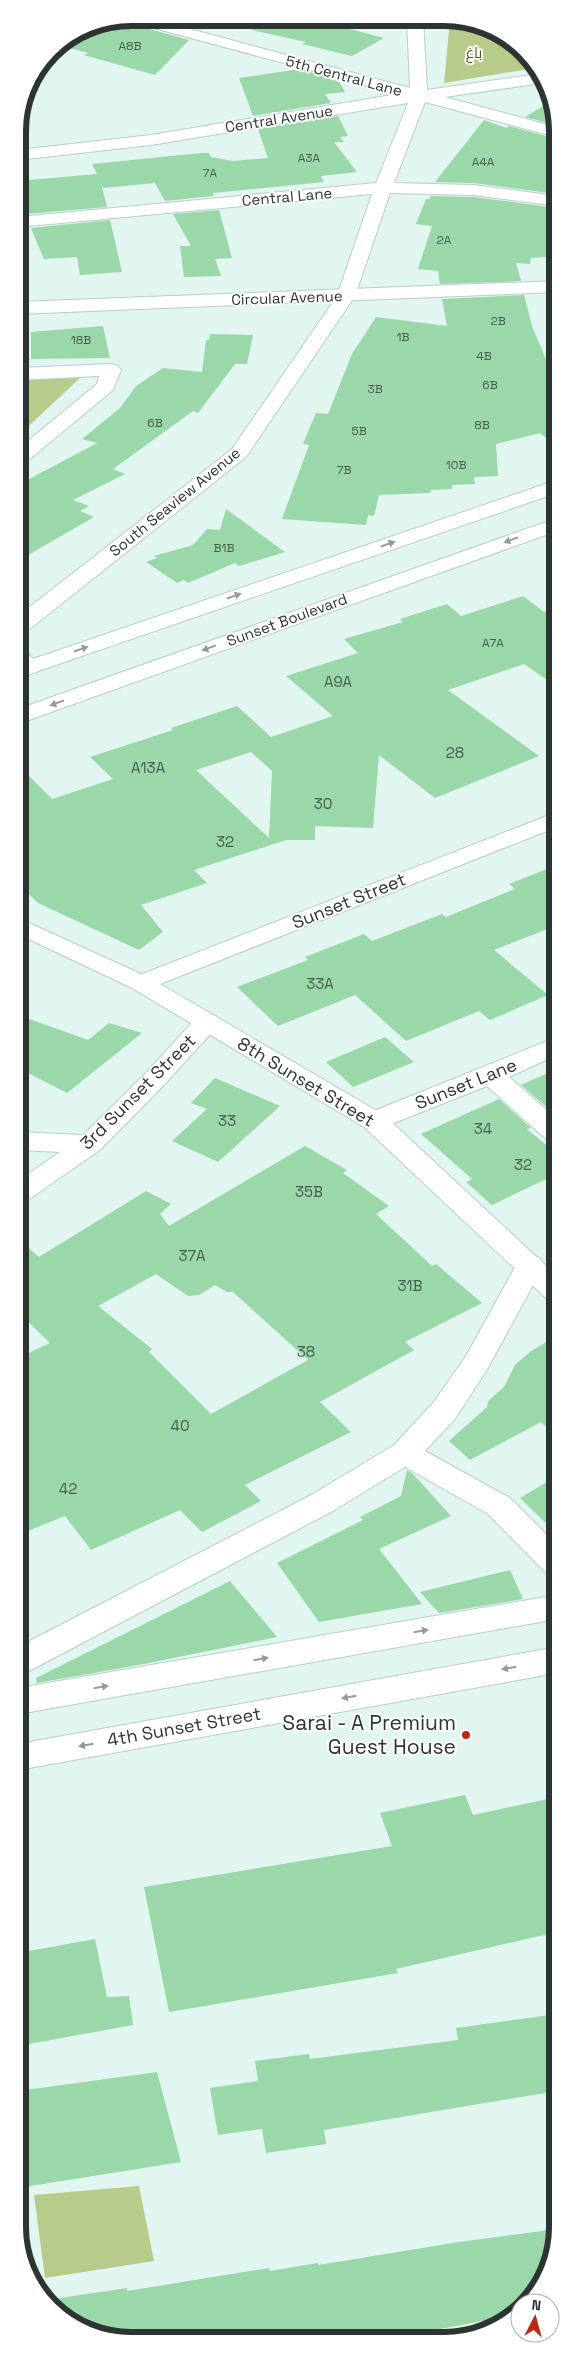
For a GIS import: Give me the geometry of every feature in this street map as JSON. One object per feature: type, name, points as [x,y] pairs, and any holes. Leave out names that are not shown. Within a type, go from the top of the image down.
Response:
[{"type":"street","name":"5th Central Lane","points":[[162,26],[549,130]]},
{"type":"street","name":"South Seaview Avenue","points":[[26,621],[239,453],[346,296],[383,188],[419,96],[414,26]]},
{"type":"street","name":"Central Avenue","points":[[26,154],[151,140],[419,96],[535,80]]},
{"type":"street","name":"Central Lane","points":[[26,221],[383,188],[474,190],[549,200]]},
{"type":"street","name":"Circular Avenue","points":[[26,308],[549,286]]},
{"type":"street","points":[[26,374],[111,370],[106,386],[26,452]]},
{"type":"street","points":[[26,663],[549,489]]},
{"type":"street","name":"Sunset Boulevard","points":[[26,714],[549,527]]},
{"type":"street","name":"Sunset Street","points":[[141,983],[549,822]]},
{"type":"street","name":"8th Sunset Street","points":[[26,929],[141,983],[374,1121],[549,1284]]},
{"type":"street","name":"3rd Sunset Street","points":[[26,1188],[90,1144],[154,1080],[207,1022]]},
{"type":"street","name":"Sunset Lane","points":[[374,1121],[491,1075],[549,1049]]},
{"type":"street","points":[[491,1075],[549,1127]]},
{"type":"street","points":[[26,1141],[90,1144]]},
{"type":"street","points":[[26,1658],[322,1503],[405,1454],[444,1411],[478,1362],[530,1265]]},
{"type":"street","points":[[405,1454],[499,1506],[549,1557]]},
{"type":"street","points":[[26,1700],[549,1608]]},
{"type":"street","name":"4th Sunset Street","points":[[26,1757],[549,1661]]},
{"type":"green space","name":"باغ","points":[[449,26],[465,28],[496,40],[518,57],[528,69],[444,83]]},
{"type":"green space","points":[[80,378],[26,429],[26,380]]},
{"type":"green space","points":[[139,2186],[154,2261],[45,2278],[34,2195]]},
{"type":"building","points":[[139,26],[189,40],[155,75],[84,55],[88,53],[68,48],[91,34],[117,27]]},
{"type":"building","points":[[187,26],[202,26],[199,29]]},
{"type":"building","points":[[252,26],[356,26],[350,29],[384,38],[352,56],[302,44],[306,42],[252,30]]},
{"type":"building","points":[[300,69],[338,80],[345,92],[325,94],[331,103],[253,116],[239,78]]},
{"type":"building","points":[[545,105],[548,123],[525,117]]},
{"type":"building","points":[[338,116],[348,136],[340,137],[344,142],[334,142],[357,172],[321,176],[324,182],[213,193],[214,196],[165,201],[155,183],[103,188],[101,183],[107,207],[26,214],[26,180],[97,174],[92,164],[201,153],[209,153],[211,157],[232,161],[268,158],[258,129]]},
{"type":"building","points":[[484,120],[506,128],[509,126],[549,137],[549,193],[474,183],[435,182]]},
{"type":"building","points":[[430,196],[474,197],[549,207],[549,257],[531,258],[530,264],[516,263],[521,281],[440,284],[438,271],[418,269],[432,226],[416,224],[426,199],[430,199]]},
{"type":"building","points":[[219,210],[232,258],[215,259],[221,276],[184,277],[180,246],[191,246],[173,214]]},
{"type":"building","points":[[110,220],[122,272],[80,275],[77,257],[44,259],[31,228]]},
{"type":"building","points":[[524,295],[532,326],[547,362],[549,372],[549,440],[540,433],[496,444],[498,476],[474,477],[475,484],[452,485],[452,489],[431,490],[430,493],[379,495],[374,516],[368,515],[366,525],[282,519],[309,445],[303,444],[316,413],[328,414],[352,354],[376,317],[447,326],[442,299]]},
{"type":"building","points":[[103,326],[110,358],[31,359],[31,332]]},
{"type":"building","points":[[210,334],[253,335],[247,364],[235,364],[198,413],[193,411],[113,469],[125,474],[73,500],[89,506],[80,511],[94,517],[26,556],[26,481],[97,443],[82,439],[120,408],[136,386],[163,368],[202,372],[206,340],[209,340]]},
{"type":"building","points":[[226,509],[285,552],[239,566],[235,563],[188,583],[184,580],[177,583],[146,562],[157,558],[154,556],[193,545],[207,529],[220,530]]},
{"type":"building","points":[[523,596],[544,612],[549,610],[549,681],[524,664],[448,690],[539,756],[435,798],[379,755],[373,828],[315,826],[315,840],[286,840],[194,870],[207,883],[141,905],[163,932],[139,950],[38,903],[26,891],[26,773],[52,799],[113,779],[90,757],[173,730],[171,728],[237,706],[271,737],[333,716],[286,676],[358,653],[344,639],[403,622],[400,619],[447,604],[461,616]],"holes":[[[251,752],[272,771],[269,838],[196,770]]]},
{"type":"building","points":[[549,868],[549,928],[494,950],[548,995],[490,1020],[479,1011],[406,1041],[355,995],[278,1026],[237,987],[308,960],[305,957],[364,934],[372,941],[442,914],[446,917],[515,889],[509,884]]},
{"type":"building","points":[[26,1018],[88,1040],[109,1023],[142,1033],[67,1093],[26,1072]]},
{"type":"building","points":[[385,1037],[414,1062],[353,1087],[326,1062]]},
{"type":"building","points":[[549,1073],[549,1109],[521,1085]]},
{"type":"building","points":[[215,1078],[280,1106],[218,1162],[172,1141],[207,1109],[191,1103]]},
{"type":"building","points":[[499,1099],[531,1128],[527,1129],[549,1147],[549,1178],[492,1205],[466,1182],[472,1179],[421,1134]]},
{"type":"building","points":[[305,1146],[347,1170],[343,1173],[389,1206],[376,1214],[432,1266],[436,1264],[482,1303],[405,1342],[414,1350],[320,1402],[351,1432],[245,1485],[261,1501],[202,1532],[180,1510],[91,1550],[65,1516],[26,1532],[26,1354],[50,1343],[26,1320],[26,1246],[39,1257],[146,1191],[171,1204],[160,1214],[169,1226]],"holes":[[[156,1274],[188,1296],[199,1295],[215,1285],[227,1292],[233,1292],[308,1360],[211,1414],[149,1352],[152,1349],[98,1306]]]},
{"type":"building","points":[[549,1341],[549,1429],[541,1422],[470,1460],[449,1441],[487,1407],[488,1401],[504,1387],[515,1365],[531,1351]]},
{"type":"building","points":[[407,1470],[413,1474],[451,1516],[379,1549],[422,1604],[319,1622],[277,1563],[363,1520],[360,1517],[401,1496]]},
{"type":"building","points":[[549,1481],[549,1526],[520,1498]]},
{"type":"building","points":[[510,1570],[523,1599],[439,1613],[420,1592]]},
{"type":"building","points":[[230,1581],[277,1637],[37,1683],[36,1678]]},
{"type":"building","points":[[465,1795],[473,1815],[549,1799],[549,1934],[396,1969],[398,1973],[169,2012],[144,1887],[392,1846],[380,1813]]},
{"type":"building","points":[[95,1939],[107,1997],[129,1996],[133,2025],[26,2045],[26,1952]]},
{"type":"building","points":[[549,2015],[549,2092],[324,2130],[326,2144],[266,2153],[262,2129],[218,2135],[210,2088],[258,2081],[255,2061],[309,2054],[310,2059],[458,2040],[456,2028]]},
{"type":"building","points":[[157,2072],[181,2162],[26,2187],[26,2090]]},
{"type":"building","points":[[549,2230],[547,2248],[535,2280],[525,2293],[510,2293],[510,2308],[484,2324],[483,2321],[424,2332],[124,2332],[110,2330],[85,2321],[67,2310],[55,2299],[127,2288],[127,2291],[269,2268],[270,2271],[318,2263],[318,2265],[459,2242]]},
{"type":"place","name":"Sarai - A Premium Guest House","points":[[466,1735]]}]
